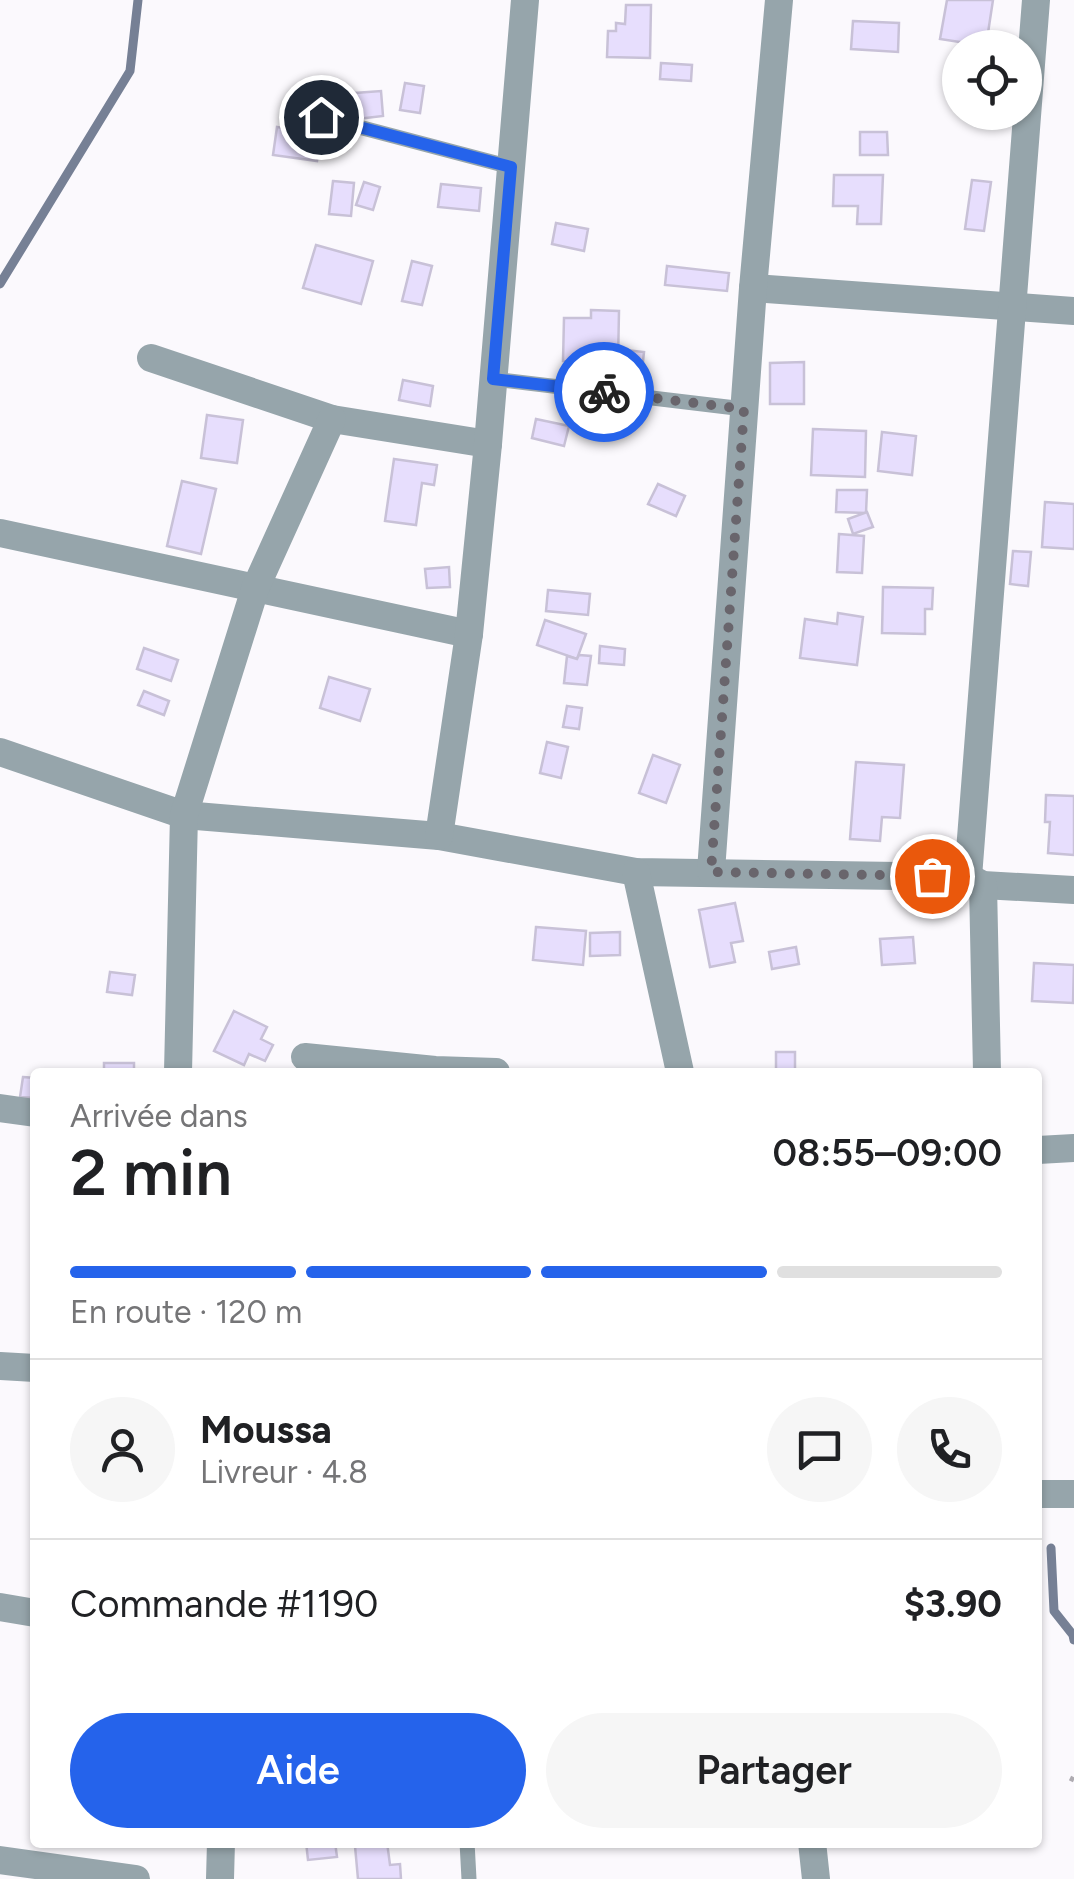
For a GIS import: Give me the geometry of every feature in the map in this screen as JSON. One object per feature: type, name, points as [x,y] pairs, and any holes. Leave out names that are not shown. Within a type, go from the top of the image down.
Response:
[{"type":"street","points":[[438,836],[469,634],[525,0]]},
{"type":"street","points":[[711,872],[753,288],[779,0]]},
{"type":"street","points":[[987,1068],[976,881],[1011,306],[1036,0]]},
{"type":"street","points":[[753,288],[1074,311]]},
{"type":"street","points":[[151,358],[332,419],[488,444]]},
{"type":"street","points":[[178,1068],[184,815],[255,589],[332,419]]},
{"type":"street","points":[[0,532],[469,634]]},
{"type":"street","points":[[0,752],[184,815],[438,836],[636,872],[976,881],[1074,890]]},
{"type":"street","points":[[636,872],[679,1068]]},
{"type":"street","points":[[305,1057],[407,1068]]},
{"type":"street","points":[[0,1108],[30,1112]]},
{"type":"street","points":[[1042,1150],[1074,1148]]},
{"type":"street","points":[[0,1366],[30,1368]]},
{"type":"street","points":[[1042,1494],[1074,1494]]},
{"type":"street","points":[[0,1606],[30,1612]]},
{"type":"street","points":[[220,1879],[221,1848]]},
{"type":"street","points":[[813,1848],[816,1879]]},
{"type":"street","points":[[0,1860],[136,1879]]},
{"type":"lane","points":[[321,117],[511,167]]},
{"type":"lane","points":[[493,379],[744,409]]},
{"type":"lane","points":[[467,1848],[469,1879]]},
{"type":"building","points":[[947,0],[993,0],[988,30],[942,30],[940,39]]},
{"type":"building","points":[[626,5],[651,5],[650,58],[607,57],[608,31],[616,31],[616,23],[625,24]]},
{"type":"building","points":[[853,21],[899,23],[898,52],[851,49]]},
{"type":"building","points":[[661,63],[692,65],[691,81],[660,79]]},
{"type":"building","points":[[405,83],[424,86],[420,113],[400,110]]},
{"type":"building","points":[[381,91],[383,116],[357,119],[355,93]]},
{"type":"building","points":[[277,127],[320,133],[317,161],[273,155]]},
{"type":"building","points":[[860,132],[887,132],[888,155],[860,155]]},
{"type":"building","points":[[834,175],[883,175],[881,224],[857,224],[858,206],[833,206]]},
{"type":"building","points":[[972,180],[991,182],[984,231],[965,229]]},
{"type":"building","points":[[333,181],[354,183],[351,216],[329,214]]},
{"type":"building","points":[[364,182],[380,187],[373,210],[356,205]]},
{"type":"building","points":[[441,184],[481,188],[479,211],[438,207]]},
{"type":"building","points":[[556,223],[588,229],[584,251],[552,244]]},
{"type":"building","points":[[316,245],[373,261],[361,304],[303,288]]},
{"type":"building","points":[[412,261],[432,266],[422,305],[402,301]]},
{"type":"building","points":[[667,266],[729,273],[727,291],[665,285]]},
{"type":"building","points":[[591,310],[619,311],[618,362],[563,361],[564,318],[591,318]]},
{"type":"building","points":[[626,350],[644,352],[642,371],[624,369]]},
{"type":"building","points":[[804,362],[804,404],[770,404],[770,363]]},
{"type":"building","points":[[403,380],[433,386],[430,406],[399,400]]},
{"type":"building","points":[[207,415],[243,420],[237,463],[201,458]]},
{"type":"building","points":[[536,419],[569,426],[564,446],[532,438]]},
{"type":"building","points":[[813,429],[866,431],[865,477],[811,475]]},
{"type":"building","points":[[882,432],[916,436],[912,475],[878,471]]},
{"type":"building","points":[[394,459],[437,465],[434,485],[422,483],[416,525],[385,521]]},
{"type":"building","points":[[182,481],[216,489],[201,554],[167,546]]},
{"type":"building","points":[[658,484],[685,496],[676,516],[648,504]]},
{"type":"building","points":[[837,490],[867,490],[866,513],[836,512]]},
{"type":"building","points":[[1045,502],[1074,504],[1074,549],[1042,547]]},
{"type":"building","points":[[867,512],[873,527],[853,534],[848,519]]},
{"type":"building","points":[[839,534],[864,536],[862,573],[837,572]]},
{"type":"building","points":[[1013,551],[1031,552],[1028,586],[1010,584]]},
{"type":"building","points":[[449,567],[450,587],[427,588],[425,569]]},
{"type":"building","points":[[883,587],[933,588],[932,609],[925,609],[925,634],[882,633]]},
{"type":"building","points":[[548,590],[590,594],[588,615],[546,611]]},
{"type":"building","points":[[838,613],[863,617],[857,665],[800,658],[805,619],[837,624]]},
{"type":"building","points":[[545,620],[586,634],[577,659],[537,645]]},
{"type":"building","points":[[600,646],[625,649],[624,665],[599,663]]},
{"type":"building","points":[[144,648],[178,660],[171,681],[137,669]]},
{"type":"building","points":[[579,655],[591,656],[587,685],[564,683],[567,656],[577,659]]},
{"type":"building","points":[[329,677],[370,689],[360,721],[320,708]]},
{"type":"building","points":[[144,691],[169,701],[164,715],[138,705]]},
{"type":"building","points":[[567,706],[582,708],[579,729],[563,727]]},
{"type":"building","points":[[547,742],[568,747],[561,778],[540,773]]},
{"type":"building","points":[[653,755],[680,765],[666,803],[639,793]]},
{"type":"building","points":[[856,762],[904,765],[900,818],[882,817],[880,841],[850,839]]},
{"type":"building","points":[[1046,795],[1074,796],[1074,855],[1048,853],[1050,822],[1045,822]]},
{"type":"building","points":[[735,903],[743,941],[731,943],[735,962],[710,967],[699,910]]},
{"type":"building","points":[[536,927],[586,931],[583,965],[533,960]]},
{"type":"building","points":[[620,932],[620,955],[590,956],[590,933]]},
{"type":"building","points":[[913,937],[915,963],[882,965],[880,939]]},
{"type":"building","points":[[796,947],[799,964],[772,969],[769,952]]},
{"type":"building","points":[[1034,963],[1074,965],[1073,1003],[1032,1001]]},
{"type":"building","points":[[110,972],[135,975],[132,995],[107,992]]},
{"type":"building","points":[[234,1011],[267,1027],[261,1039],[273,1045],[265,1061],[249,1054],[244,1065],[214,1051]]},
{"type":"building","points":[[776,1052],[795,1052],[795,1068],[776,1068]]},
{"type":"building","points":[[104,1063],[134,1063],[134,1068],[104,1068]]},
{"type":"building","points":[[23,1077],[30,1078],[30,1098],[20,1097]]},
{"type":"building","points":[[307,1848],[336,1848],[337,1857],[308,1860]]},
{"type":"building","points":[[355,1848],[388,1848],[390,1865],[400,1864],[401,1879],[358,1879]]},
{"type":"waterway","points":[[0,284],[130,71],[138,0]]},
{"type":"waterway","points":[[1051,1548],[1054,1611],[1074,1640]]},
{"type":"way so far","points":[[604,392],[744,409],[711,872],[932,876]]},
{"type":"route","points":[[321,117],[511,167],[493,379],[604,392]]}]
